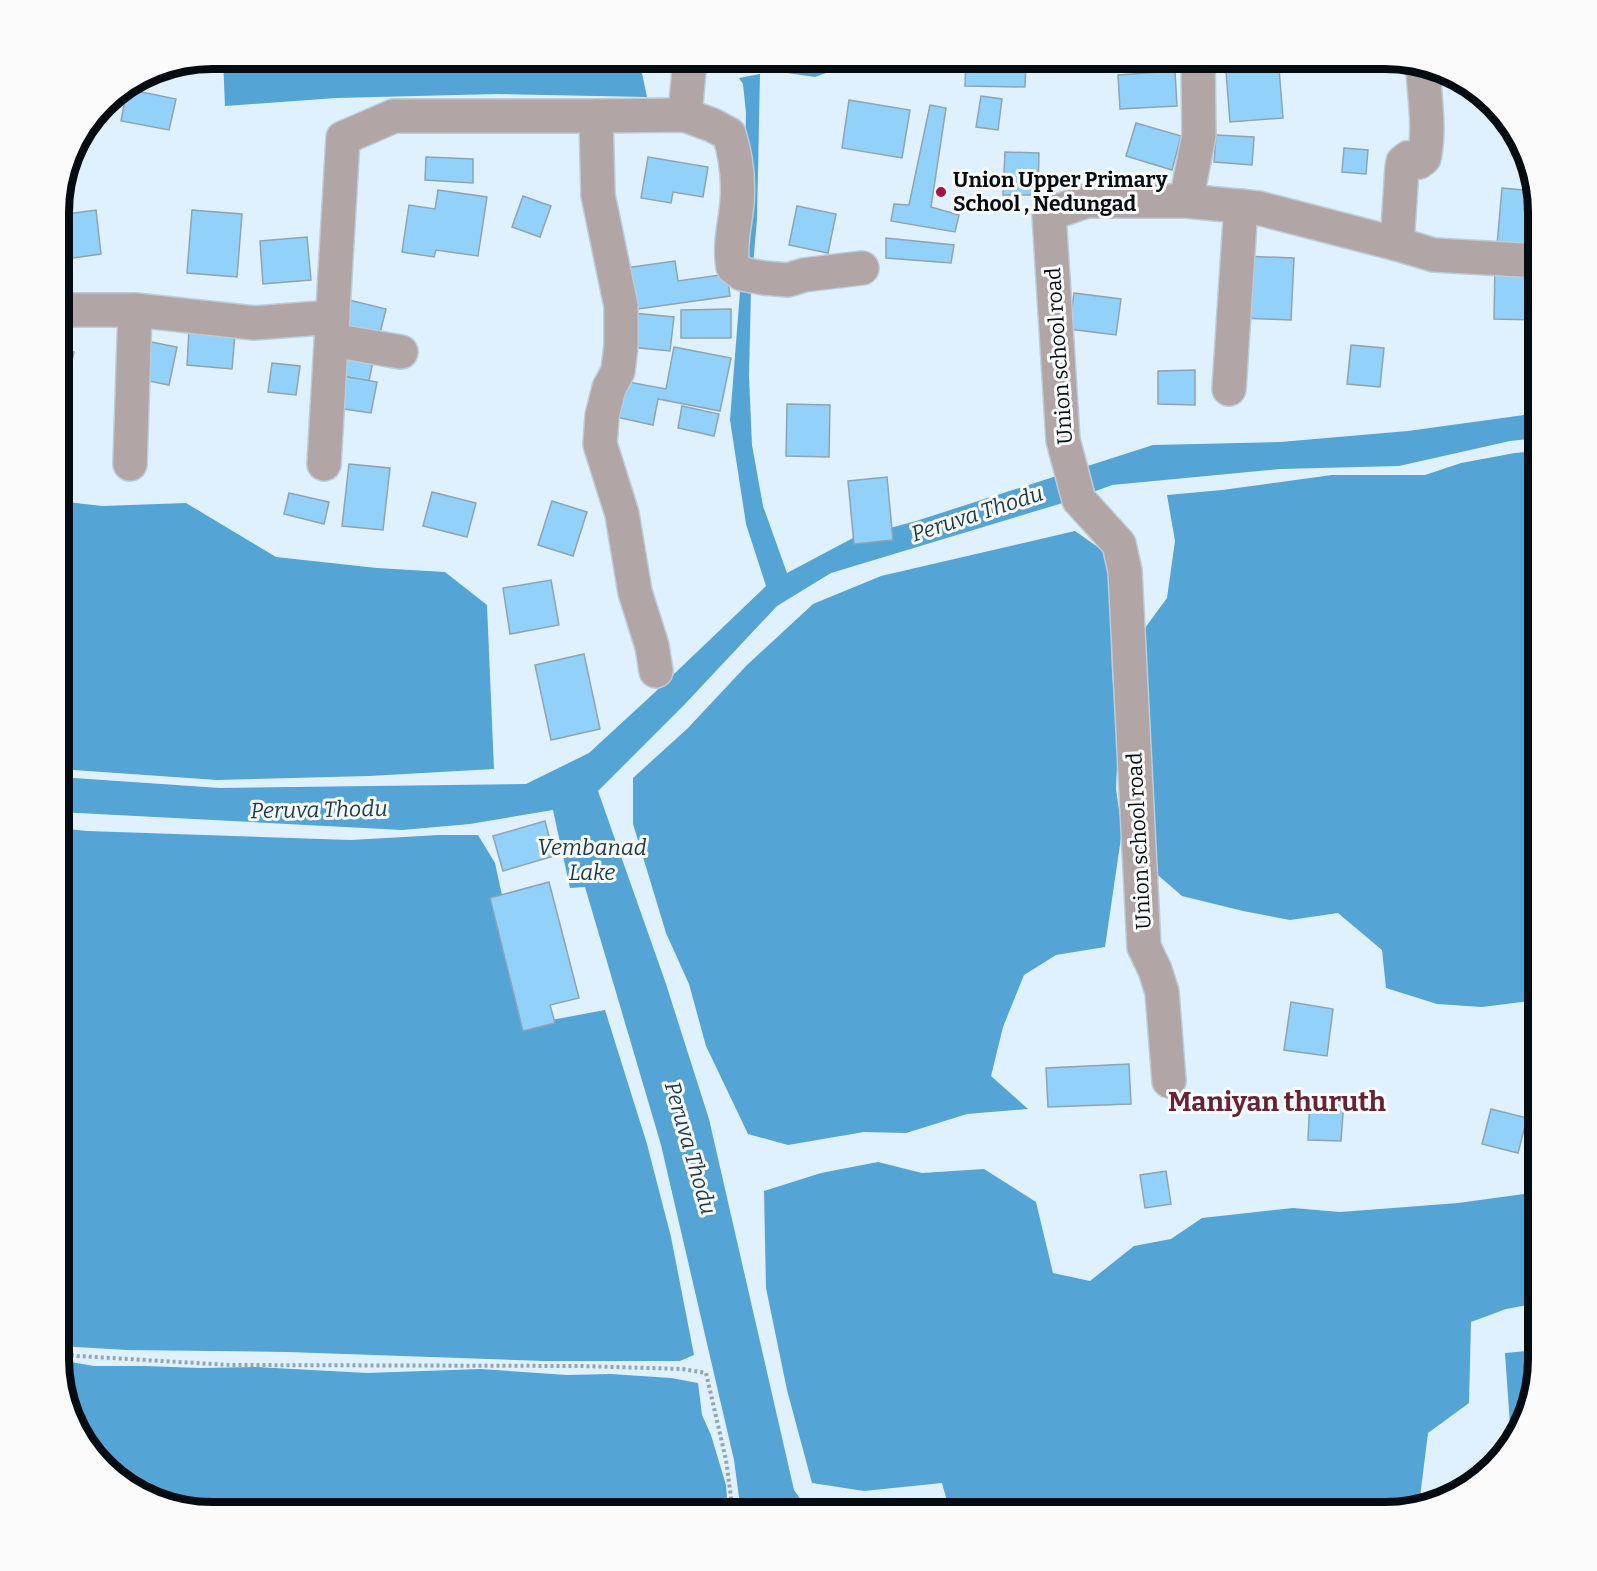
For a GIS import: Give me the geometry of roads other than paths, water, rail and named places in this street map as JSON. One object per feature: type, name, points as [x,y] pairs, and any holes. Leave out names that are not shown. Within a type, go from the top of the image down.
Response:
[{"type":"street","points":[[685,115],[689,69]]},
{"type":"street","points":[[1186,201],[1199,135],[1198,69]]},
{"type":"street","points":[[1397,244],[1403,162],[1408,158],[1419,162],[1424,159],[1426,149],[1423,74]]},
{"type":"street","points":[[324,464],[343,138],[394,116],[685,115],[729,134],[735,156],[737,179],[737,202],[730,252],[733,267],[750,275],[788,280],[804,275],[862,268]]},
{"type":"street","points":[[596,116],[598,195],[621,306],[621,346],[618,371],[609,388],[602,416],[600,444],[622,514],[635,592],[652,646],[656,671]]},
{"type":"street","name":"Union school road","points":[[1169,1082],[1162,992],[1144,947],[1125,571],[1119,544],[1079,500],[1063,440],[1049,214],[1087,201],[1186,201],[1241,206],[1258,208],[1434,255],[1528,260]]},
{"type":"street","points":[[1228,388],[1241,206]]},
{"type":"street","points":[[69,310],[135,310],[254,323],[332,328],[401,352]]},
{"type":"street","points":[[130,465],[135,310]]},
{"type":"water","points":[[223,69],[641,69],[647,97],[497,94],[336,98],[225,106]]},
{"type":"water","points":[[761,69],[837,69],[815,77]]},
{"type":"water","name":"Vembanad Lake","points":[[760,74],[757,219],[751,290],[749,376],[752,445],[763,506],[787,573],[853,538],[916,521],[1153,445],[1280,442],[1408,431],[1528,414],[1528,439],[1399,466],[1280,469],[1112,485],[1066,502],[831,573],[777,606],[685,704],[598,791],[665,981],[709,1119],[794,1490],[802,1502],[740,1502],[734,1460],[661,1145],[585,887],[570,888],[553,810],[470,824],[402,830],[69,813],[69,778],[220,788],[526,784],[589,753],[766,586],[746,524],[730,420],[742,266],[746,113],[743,84],[739,78]]},
{"type":"water","points":[[1528,452],[1528,1001],[1482,1007],[1437,1004],[1386,988],[1382,950],[1338,913],[1290,920],[1182,896],[1144,863],[1134,643],[1167,598],[1175,541],[1167,495],[1332,475],[1425,475],[1461,463]]},
{"type":"water","points":[[69,502],[102,506],[186,503],[276,557],[377,568],[445,572],[487,605],[494,769],[369,776],[217,780],[69,770]]},
{"type":"water","points":[[1075,531],[1109,555],[1112,672],[1118,739],[1116,789],[1122,831],[1105,947],[1056,955],[1024,975],[1003,1027],[991,1076],[1028,1109],[967,1114],[906,1133],[864,1132],[788,1145],[748,1134],[706,1046],[689,984],[666,933],[633,824],[633,778],[688,728],[746,666],[813,604],[881,576]]},
{"type":"water","points":[[69,829],[351,840],[478,835],[495,863],[530,1024],[605,1010],[647,1144],[671,1237],[694,1355],[680,1361],[544,1361],[288,1352],[127,1350],[69,1347]]},
{"type":"water","points":[[878,1162],[922,1173],[984,1169],[1036,1202],[1053,1273],[1090,1281],[1134,1246],[1171,1239],[1202,1218],[1293,1208],[1340,1212],[1458,1203],[1528,1193],[1528,1305],[1506,1309],[1471,1322],[1469,1403],[1428,1433],[1420,1497],[1413,1499],[1394,1502],[947,1502],[942,1483],[864,1491],[812,1483],[787,1390],[766,1288],[764,1191],[821,1173]]},
{"type":"water","points":[[1528,1351],[1525,1387],[1510,1427],[1505,1353]]},
{"type":"water","points":[[69,1362],[94,1366],[256,1367],[367,1373],[481,1369],[567,1375],[611,1374],[671,1378],[698,1383],[702,1415],[711,1435],[726,1485],[727,1502],[203,1502],[184,1499],[157,1491],[141,1483],[105,1453],[93,1438],[80,1414],[72,1387]]},
{"type":"place","name":"Union Upper Primary School , Nedungad","points":[[941,192]]},
{"type":"district","name":"Maniyan thuruth","points":[[1277,1102]]},
{"type":"water label","name":"Peruva Thodu","points":[[977,513]]},
{"type":"water label","name":"Peruva Thodu","points":[[319,809]]},
{"type":"water label","name":"Peruva Thodu","points":[[691,1148]]}]
